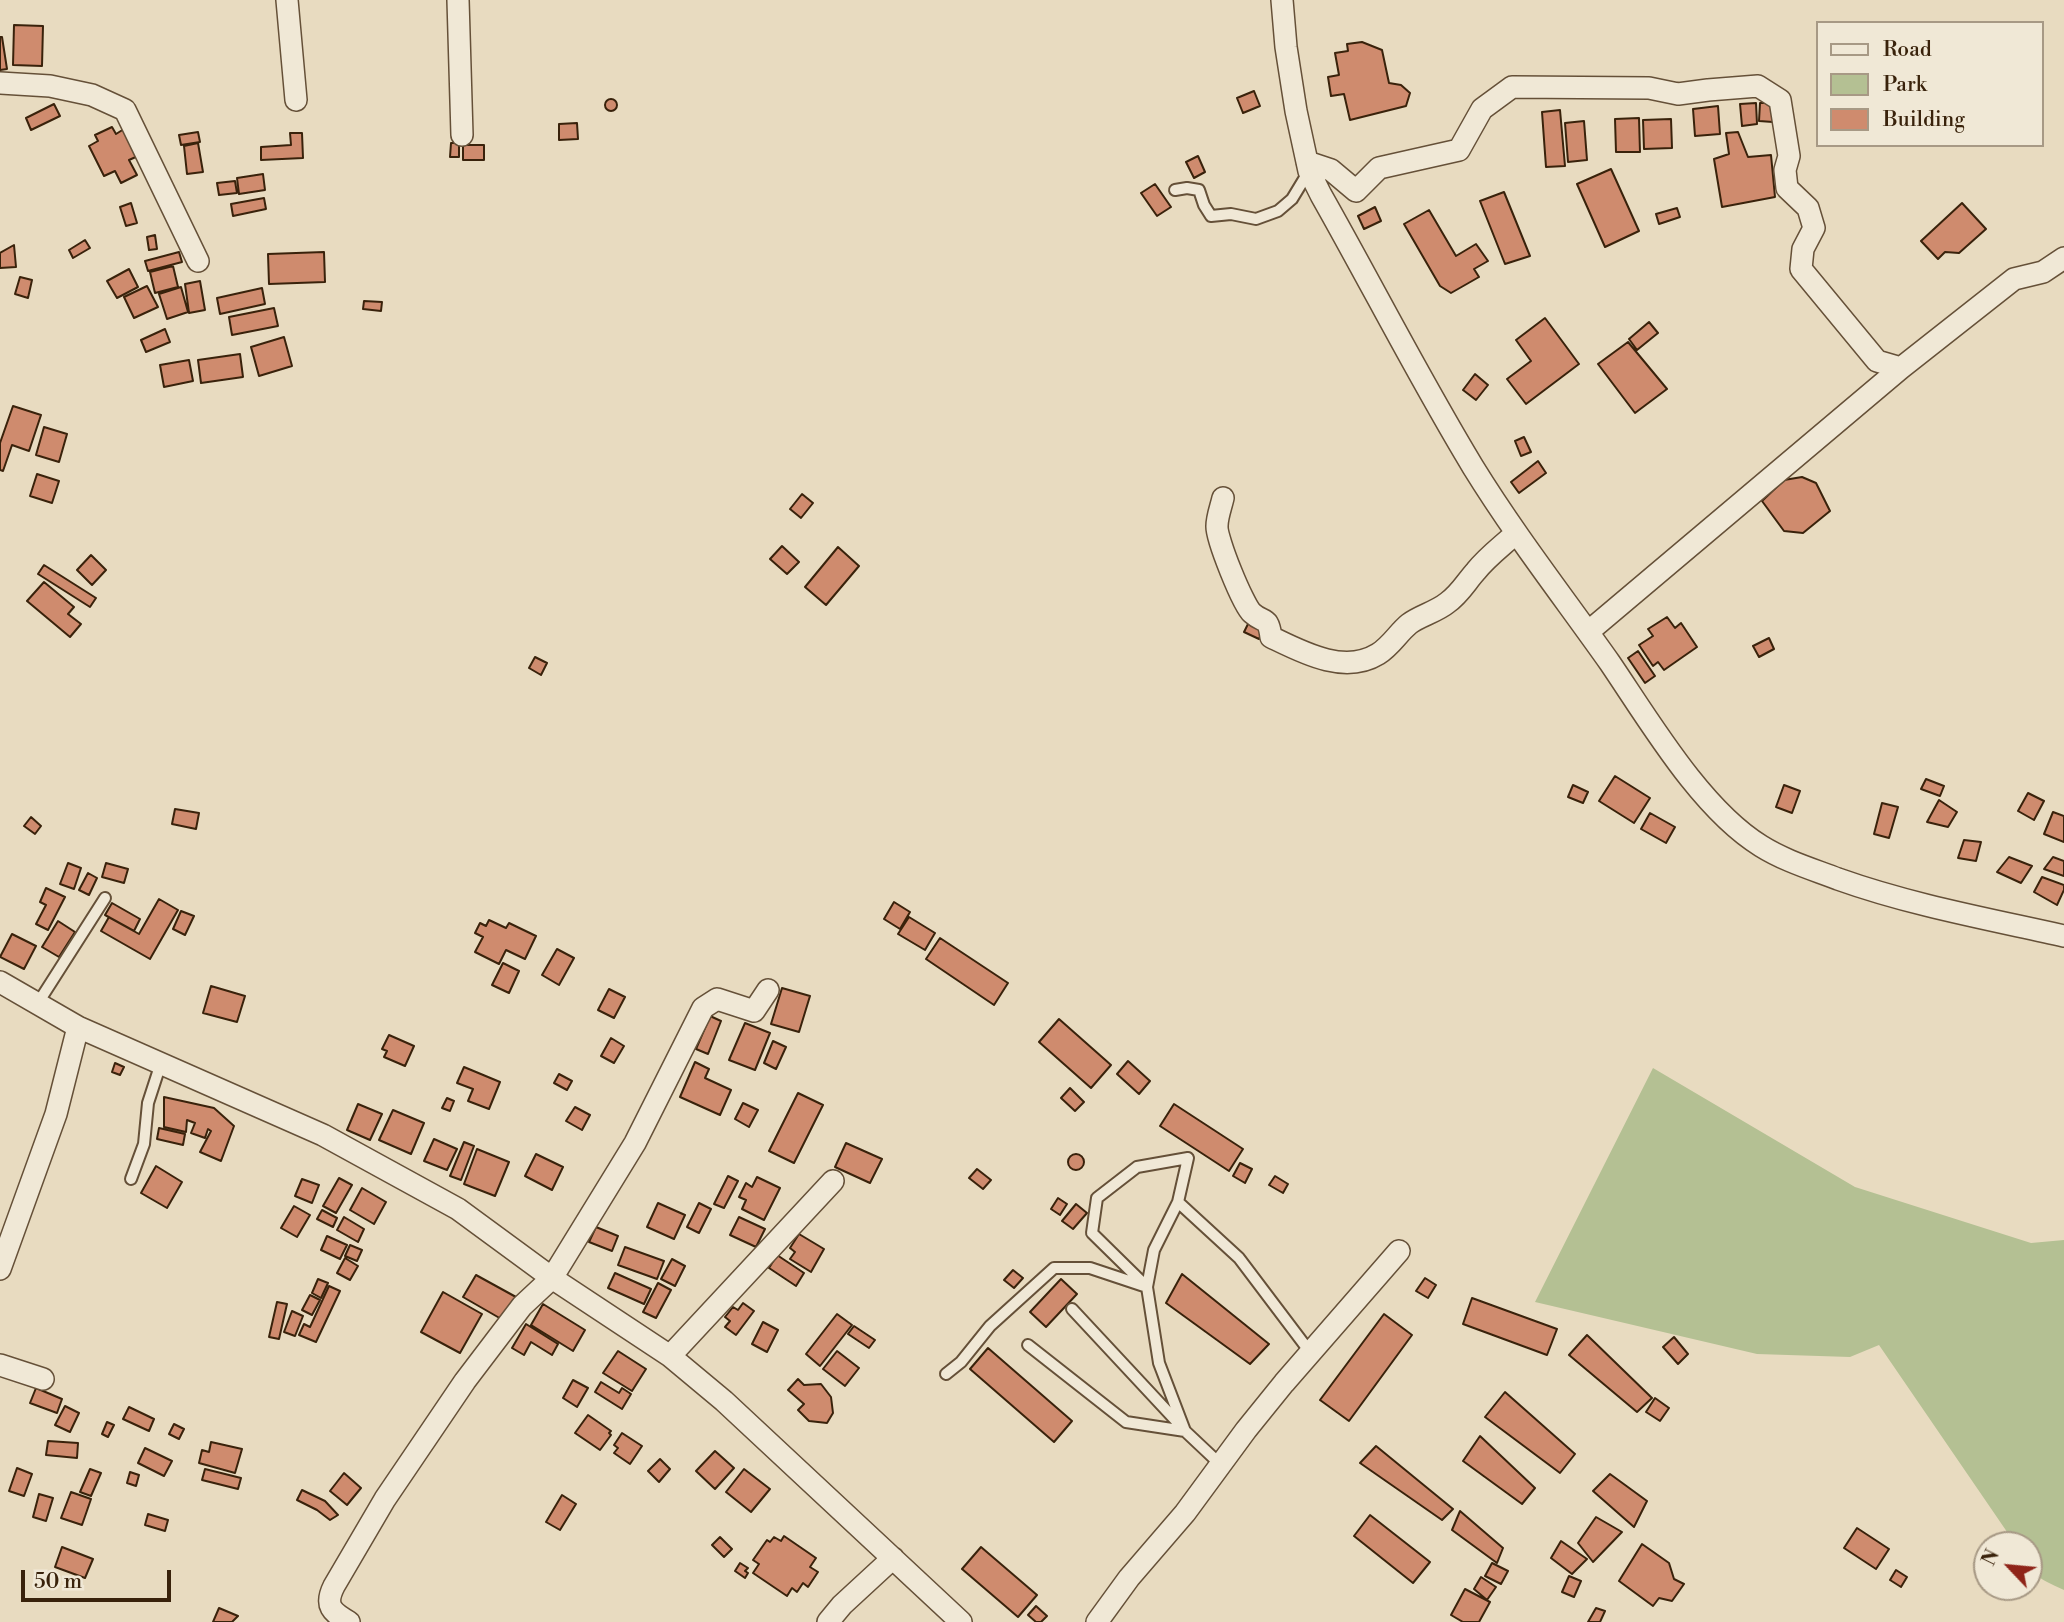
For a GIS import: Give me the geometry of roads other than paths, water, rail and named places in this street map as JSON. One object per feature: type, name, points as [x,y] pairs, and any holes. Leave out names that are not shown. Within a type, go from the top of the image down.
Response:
[{"type":"street","points":[[287,0],[296,100]]},
{"type":"street","points":[[458,0],[462,135]]},
{"type":"street","points":[[1282,0],[1286,47],[1308,167],[1328,208],[1473,467],[1516,534],[1680,764],[1713,804],[1736,829],[1763,847],[1799,864],[1911,902],[2064,936]]},
{"type":"street","points":[[0,83],[50,86],[92,95],[125,110],[198,261]]},
{"type":"street","points":[[1328,208],[1356,191],[1380,168],[1458,150],[1482,109],[1512,88],[1649,88],[1678,94],[1758,86],[1780,100],[1789,156],[1785,170],[1787,188],[1808,208],[1814,228],[1804,249],[1801,269],[1877,361],[1901,368]]},
{"type":"street","points":[[1308,167],[1331,170],[1356,191]]},
{"type":"street","points":[[1588,632],[1901,368],[2014,279],[2043,272],[2064,258]]},
{"type":"street","points":[[1223,498],[1216,527],[1228,563],[1251,613],[1263,618],[1269,626],[1270,637],[1335,662],[1366,660],[1380,653],[1410,623],[1428,615],[1456,596],[1476,571],[1516,534]]},
{"type":"street","points":[[0,982],[78,1027],[323,1135],[458,1209],[552,1278],[670,1356],[724,1401],[961,1622]]},
{"type":"street","points":[[349,1622],[333,1611],[329,1603],[330,1595],[379,1510],[465,1381],[522,1307],[552,1278],[635,1143],[703,1008],[717,999],[754,1011],[768,990]]},
{"type":"street","points":[[0,1269],[56,1114],[78,1027]]},
{"type":"street","points":[[670,1356],[833,1181]]},
{"type":"street","points":[[1097,1622],[1129,1578],[1185,1513],[1246,1430],[1399,1251]]},
{"type":"street","points":[[0,1365],[43,1379]]},
{"type":"street","points":[[828,1622],[842,1605],[893,1558]]},
{"type":"lane","points":[[1175,190],[1199,190],[1211,216],[1231,214],[1256,219],[1278,211],[1292,199],[1308,167]]},
{"type":"lane","points":[[38,1003],[105,898]]},
{"type":"lane","points":[[131,1179],[144,1144],[148,1103],[161,1063]]},
{"type":"lane","points":[[1147,1287],[1092,1233],[1097,1198],[1137,1167],[1188,1158],[1178,1202],[1154,1250],[1147,1287],[1159,1363],[1185,1431]]},
{"type":"lane","points":[[1178,1202],[1239,1258],[1310,1352]]},
{"type":"lane","points":[[946,1374],[961,1362],[990,1326],[1054,1268],[1090,1268],[1147,1287]]},
{"type":"lane","points":[[1072,1309],[1185,1431],[1220,1464]]},
{"type":"lane","points":[[1028,1345],[1126,1422],[1185,1431]]}]
